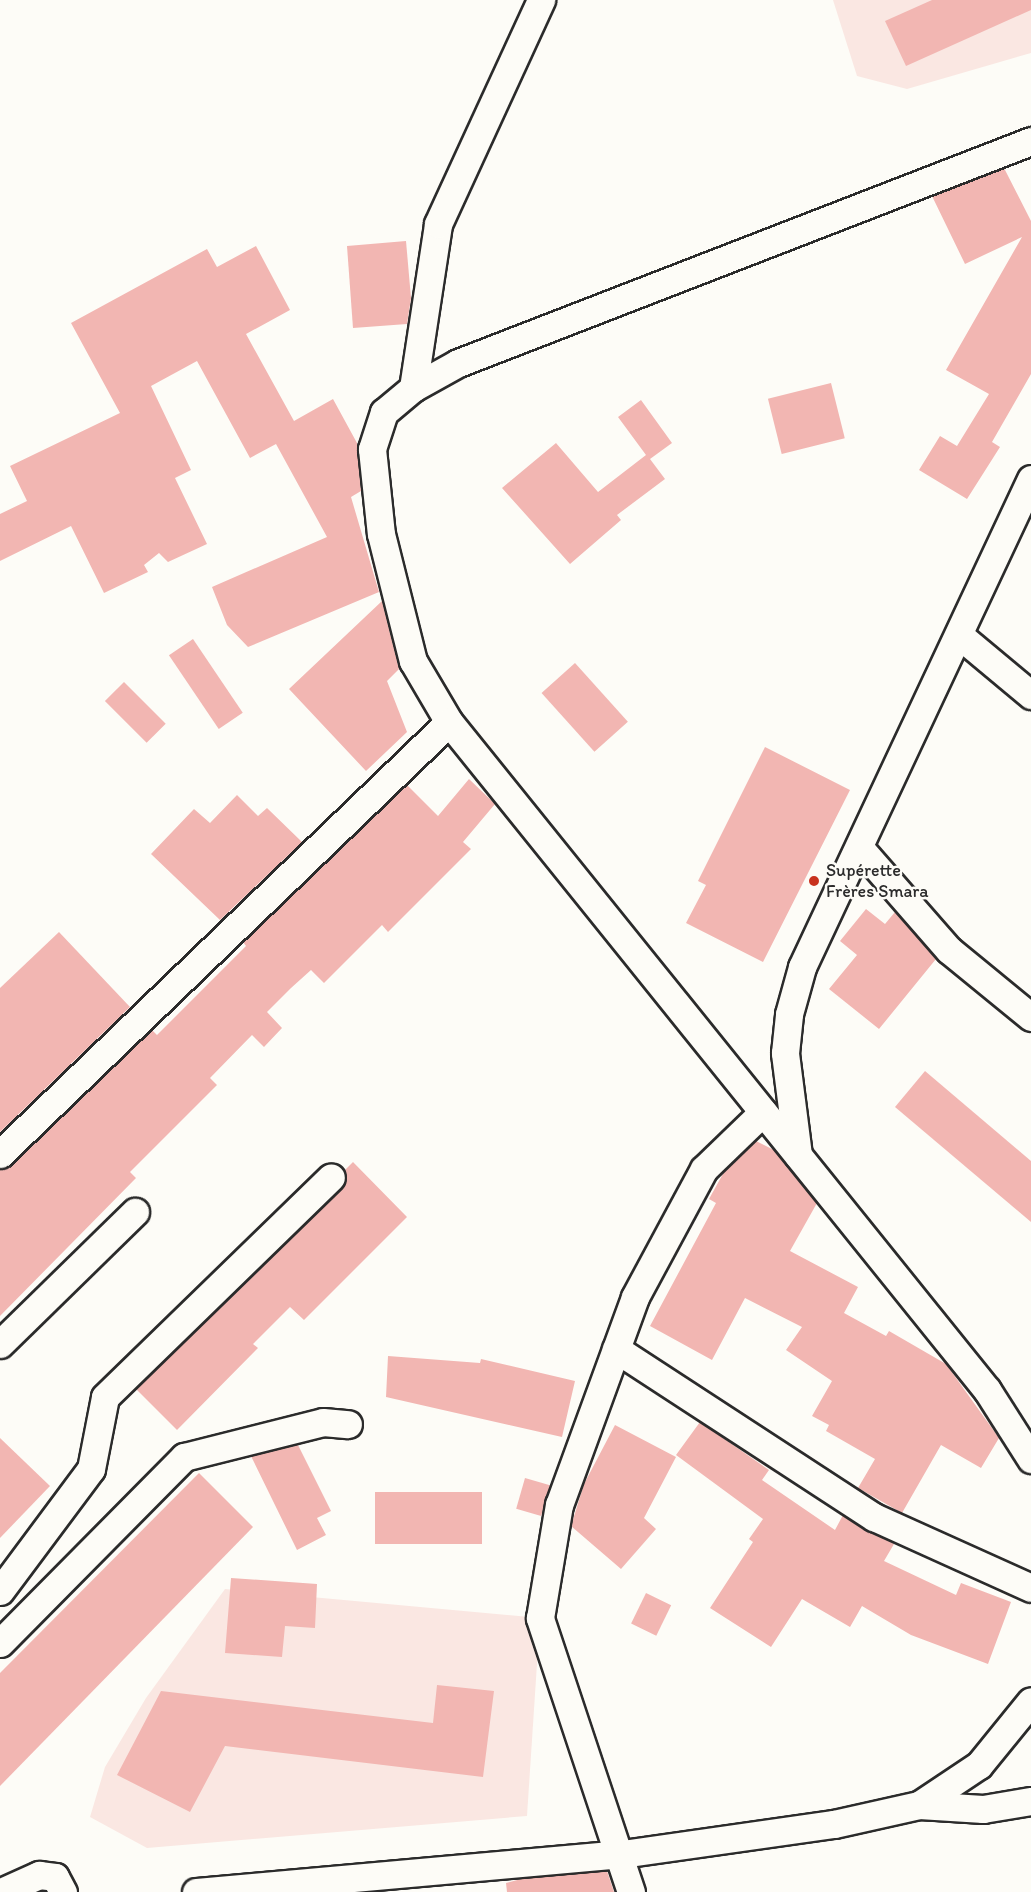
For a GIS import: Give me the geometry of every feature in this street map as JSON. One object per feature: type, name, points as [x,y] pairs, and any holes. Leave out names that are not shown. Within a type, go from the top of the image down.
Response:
[{"type":"street","points":[[413,388],[438,224],[541,0]]},
{"type":"street","points":[[1031,141],[458,363],[413,388],[384,412],[372,449],[381,534],[413,661],[449,722],[987,1390],[1031,1459]]},
{"type":"street","points":[[799,1156],[785,1053],[789,1014],[802,967],[1031,478]]},
{"type":"street","points":[[959,635],[1031,695]]},
{"type":"street","points":[[0,1154],[449,722]]},
{"type":"street","points":[[859,847],[949,950],[1031,1017]]},
{"type":"street","points":[[631,1892],[622,1854],[540,1618],[559,1505],[635,1297],[704,1168],[763,1112]]},
{"type":"street","points":[[0,1591],[91,1469],[105,1397],[331,1177]]},
{"type":"street","points":[[0,1344],[135,1212]]},
{"type":"street","points":[[616,1349],[874,1517],[1031,1588]]},
{"type":"street","points":[[0,1643],[184,1457],[323,1422],[348,1424]]},
{"type":"street","points":[[919,1805],[979,1765],[1031,1701]]},
{"type":"street","points":[[196,1892],[622,1854],[834,1824],[919,1805],[983,1809],[1031,1801]]},
{"type":"street","points":[[1,1892],[39,1875],[55,1877],[63,1892]]},
{"type":"shaded area","points":[[833,0],[1031,0],[1031,53],[907,89],[857,76]]},
{"type":"shaded area","points":[[225,1589],[540,1618],[527,1816],[147,1848],[90,1817],[105,1767],[146,1698]]},
{"type":"building","points":[[932,0],[1031,0],[1031,10],[906,66],[885,21]]},
{"type":"building","points":[[1004,168],[1031,221],[1031,374],[992,442],[1000,447],[967,499],[919,470],[940,436],[957,446],[989,394],[946,370],[1022,237],[965,264],[932,196]]},
{"type":"building","points":[[406,241],[411,298],[407,324],[353,328],[347,246]]},
{"type":"building","points":[[256,246],[290,310],[246,334],[294,421],[333,399],[357,443],[361,491],[351,497],[379,592],[248,647],[227,625],[212,587],[327,537],[276,444],[250,458],[197,361],[151,386],[191,470],[175,478],[207,544],[168,562],[159,553],[144,565],[148,572],[104,593],[71,526],[0,561],[0,514],[27,501],[10,466],[120,413],[71,323],[207,249],[217,267]]},
{"type":"building","points":[[831,383],[845,438],[782,454],[768,399]]},
{"type":"building","points":[[641,400],[672,443],[650,459],[665,479],[617,515],[621,520],[570,564],[502,488],[556,443],[598,492],[646,455],[618,417]]},
{"type":"building","points":[[382,601],[399,669],[387,681],[407,732],[366,771],[289,689]]},
{"type":"building","points":[[193,639],[243,713],[219,729],[169,655]]},
{"type":"building","points":[[575,663],[628,722],[594,752],[542,693]]},
{"type":"building","points":[[124,682],[166,724],[147,743],[105,701]]},
{"type":"building","points":[[765,747],[850,790],[763,962],[686,923],[706,885],[698,881]]},
{"type":"building","points":[[469,779],[495,804],[463,842],[471,849],[388,932],[382,925],[324,983],[311,970],[291,988],[267,1012],[282,1028],[264,1047],[252,1035],[210,1078],[217,1085],[130,1172],[136,1178],[0,1316],[0,1169],[11,1165],[152,1030],[157,1035],[246,946],[243,942],[407,785],[438,816]]},
{"type":"building","points":[[237,795],[258,816],[267,808],[302,842],[220,920],[151,854],[194,809],[210,823]]},
{"type":"building","points":[[866,909],[885,924],[895,912],[936,959],[879,1029],[829,989],[857,955],[840,941]]},
{"type":"building","points":[[59,932],[130,1007],[0,1132],[0,988]]},
{"type":"building","points":[[925,1071],[1031,1161],[1031,1222],[895,1107]]},
{"type":"building","points":[[756,1141],[774,1150],[817,1203],[790,1251],[858,1287],[844,1313],[886,1336],[889,1331],[946,1364],[999,1438],[981,1468],[941,1445],[902,1513],[858,1488],[875,1459],[826,1431],[829,1425],[812,1416],[832,1381],[786,1350],[802,1327],[745,1298],[712,1360],[650,1326],[716,1203],[709,1199],[724,1172]]},
{"type":"building","points":[[353,1162],[407,1217],[304,1320],[290,1307],[253,1344],[258,1348],[177,1430],[136,1389],[342,1188],[345,1170]]},
{"type":"building","points":[[388,1356],[480,1363],[481,1359],[575,1381],[562,1437],[386,1397]]},
{"type":"building","points":[[700,1422],[769,1470],[762,1480],[835,1530],[843,1515],[894,1544],[884,1561],[956,1595],[961,1583],[1011,1602],[988,1664],[911,1635],[862,1606],[850,1627],[802,1599],[771,1647],[710,1608],[753,1542],[749,1539],[763,1519],[676,1455]]},
{"type":"building","points":[[615,1425],[676,1457],[644,1518],[656,1529],[621,1569],[571,1526],[584,1484]]},
{"type":"building","points":[[0,1438],[50,1486],[0,1538]]},
{"type":"building","points":[[298,1445],[331,1511],[317,1518],[326,1535],[297,1550],[251,1456]]},
{"type":"building","points":[[199,1473],[253,1527],[0,1786],[0,1673]]},
{"type":"building","points":[[525,1478],[550,1485],[541,1516],[516,1509]]},
{"type":"building","points":[[375,1492],[482,1492],[482,1544],[375,1544]]},
{"type":"building","points":[[231,1578],[317,1584],[315,1628],[285,1626],[282,1657],[225,1653]]},
{"type":"building","points":[[646,1593],[671,1605],[656,1636],[631,1624]]},
{"type":"building","points":[[437,1685],[494,1691],[483,1777],[225,1746],[190,1812],[117,1775],[161,1691],[433,1723]]},
{"type":"building","points":[[607,1871],[614,1892],[507,1892],[506,1883],[521,1879]]},
{"type":"place","name":"Supérette Frères Smara","points":[[814,881]]}]
